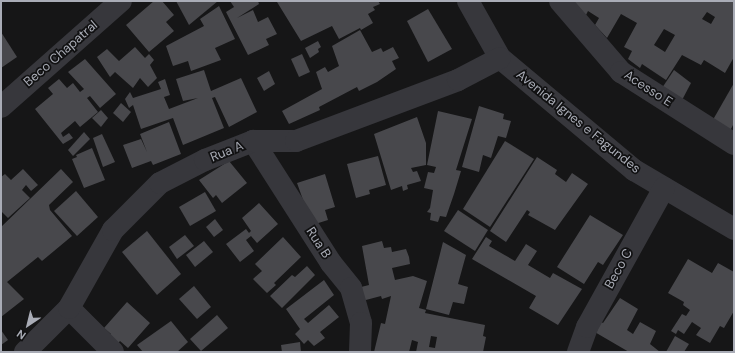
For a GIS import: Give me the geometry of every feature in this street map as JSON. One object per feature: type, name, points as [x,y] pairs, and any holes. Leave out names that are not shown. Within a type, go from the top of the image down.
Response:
[{"type":"street","name":"Beco Chapatral","points":[[1,107],[121,1]]},
{"type":"street","name":"Avenida Ignes e Fagundes","points":[[468,1],[500,58],[634,170],[734,228]]},
{"type":"street","name":"Acesso E","points":[[560,1],[621,72],[734,144]]},
{"type":"street","name":"Rua A","points":[[26,352],[70,308],[113,230],[160,183],[205,160],[253,141],[296,140],[458,80],[500,58]]},
{"type":"street","name":"Rua B","points":[[253,141],[331,263],[351,288],[361,323],[360,352]]},
{"type":"street","name":"Beco C","points":[[578,352],[587,327],[664,188]]},
{"type":"street","points":[[70,308],[113,352]]},
{"type":"building","points":[[154,1],[162,1],[174,15],[166,22],[174,31],[149,52],[126,25]]},
{"type":"building","points":[[176,1],[218,1],[189,25]]},
{"type":"building","points":[[230,1],[258,1],[259,4],[237,18],[253,10],[258,22],[268,17],[277,34],[266,39],[269,45],[248,55],[226,12],[234,7]]},
{"type":"building","points":[[378,1],[380,4],[373,7],[375,10],[368,14],[373,23],[361,30],[360,28],[339,39],[332,26],[301,41],[277,2]]},
{"type":"building","points":[[573,1],[734,1],[734,57],[725,73],[704,60],[701,65],[682,55],[666,80],[642,64],[640,68],[628,59],[632,51],[624,47],[637,23],[621,14],[607,38],[595,25],[599,18],[588,11],[586,15]],"holes":[[[707,12],[715,17],[711,24],[702,19]],[[664,29],[675,35],[665,52],[654,45]]]},
{"type":"building","points":[[219,6],[235,39],[215,48],[221,60],[191,71],[188,61],[173,66],[166,46],[204,26],[200,19]]},
{"type":"building","points":[[428,9],[452,49],[428,62],[407,21]]},
{"type":"building","points":[[360,30],[372,52],[381,48],[383,52],[393,47],[399,58],[392,61],[396,69],[377,82],[359,91],[357,87],[319,107],[320,110],[289,124],[282,111],[322,89],[316,72],[325,67],[328,72],[339,66],[332,46]]},
{"type":"building","points":[[1,32],[17,57],[1,68]]},
{"type":"building","points":[[318,41],[321,47],[318,49],[319,52],[310,58],[305,48]]},
{"type":"building","points":[[135,47],[145,58],[149,54],[154,60],[150,65],[157,78],[148,87],[140,78],[133,88],[115,72],[110,77],[97,57],[107,49],[119,61]]},
{"type":"building","points":[[302,54],[310,72],[299,77],[291,59]]},
{"type":"building","points":[[85,59],[116,94],[100,108],[90,96],[87,98],[98,112],[80,127],[75,121],[61,133],[63,137],[69,133],[73,138],[63,144],[35,109],[53,94],[48,88],[59,79],[67,88],[73,83],[80,92],[84,89],[68,72]]},
{"type":"building","points":[[204,70],[211,91],[241,78],[257,112],[229,127],[215,97],[212,98],[224,128],[183,145],[173,118],[141,129],[133,105],[129,108],[125,99],[130,92],[133,98],[161,89],[158,82],[165,79],[170,95],[164,97],[169,109],[198,98],[183,101],[176,79]]},
{"type":"building","points":[[674,70],[691,83],[681,102],[662,88]]},
{"type":"building","points":[[269,71],[275,84],[264,91],[257,78]]},
{"type":"building","points":[[734,83],[734,123],[728,135],[710,125]]},
{"type":"building","points":[[121,103],[131,112],[123,122],[113,113]]},
{"type":"building","points":[[479,106],[504,114],[503,119],[511,121],[506,138],[498,136],[491,158],[483,155],[479,172],[462,167]]},
{"type":"building","points":[[101,110],[108,118],[101,127],[92,118]]},
{"type":"building","points":[[438,111],[472,119],[456,170],[461,171],[454,194],[446,217],[440,216],[438,222],[430,220],[431,213],[427,212],[430,208],[433,190],[424,188],[428,172],[434,173],[436,167],[427,165]]},
{"type":"building","points":[[417,117],[426,143],[426,165],[411,168],[413,172],[417,171],[421,181],[407,185],[408,189],[403,191],[402,186],[391,190],[374,134]]},
{"type":"building","points":[[169,122],[181,154],[153,165],[151,161],[132,168],[123,145],[141,139],[147,152],[140,134]]},
{"type":"building","points":[[84,132],[90,139],[73,156],[68,150]]},
{"type":"building","points":[[102,134],[115,162],[103,167],[93,138]]},
{"type":"building","points":[[505,141],[534,159],[490,227],[463,209]]},
{"type":"building","points":[[92,148],[105,180],[84,188],[72,159],[77,157],[76,155]]},
{"type":"building","points":[[378,156],[386,185],[369,190],[370,194],[356,198],[347,164]]},
{"type":"building","points":[[537,157],[557,170],[555,174],[566,182],[572,173],[588,184],[555,230],[528,215],[530,212],[527,210],[506,242],[490,231]]},
{"type":"building","points":[[229,161],[247,183],[222,203],[216,195],[213,198],[199,180]]},
{"type":"building","points":[[23,169],[38,185],[31,191],[26,185],[22,190],[30,198],[8,218],[1,211],[1,177],[5,174],[11,180]]},
{"type":"building","points":[[61,169],[73,182],[49,205],[50,210],[72,236],[42,261],[38,257],[7,282],[24,299],[1,317],[1,227]]},
{"type":"building","points":[[325,174],[335,207],[325,210],[328,220],[312,225],[297,183]]},
{"type":"building","points":[[76,191],[98,217],[77,236],[54,211]]},
{"type":"building","points":[[205,192],[216,211],[190,226],[179,207]]},
{"type":"building","points":[[259,203],[278,224],[257,243],[251,236],[246,240],[254,251],[240,262],[226,244],[246,229],[249,233],[251,231],[242,218]]},
{"type":"building","points":[[458,210],[488,230],[475,251],[444,231]]},
{"type":"building","points":[[590,215],[623,235],[603,265],[598,262],[584,284],[557,267]]},
{"type":"building","points":[[215,219],[223,230],[214,237],[206,227]]},
{"type":"building","points":[[147,231],[181,274],[157,295],[122,252]]},
{"type":"building","points":[[185,235],[194,246],[177,259],[169,247]]},
{"type":"building","points":[[283,237],[301,257],[274,283],[276,285],[267,293],[253,279],[262,271],[255,264]]},
{"type":"building","points":[[486,237],[492,241],[489,246],[515,261],[526,244],[537,251],[528,265],[550,278],[553,273],[582,289],[558,325],[529,308],[536,296],[472,259]]},
{"type":"building","points":[[204,241],[213,252],[195,267],[186,255]]},
{"type":"building","points":[[382,241],[384,248],[391,247],[392,252],[406,249],[410,264],[392,268],[395,280],[413,276],[427,281],[419,308],[426,310],[425,313],[485,325],[483,336],[486,337],[483,352],[416,352],[418,342],[412,340],[409,352],[374,352],[381,323],[385,324],[391,296],[382,299],[381,296],[362,301],[357,288],[369,285],[362,246]],"holes":[[[431,336],[437,337],[435,348],[429,347]]]},
{"type":"building","points":[[443,242],[466,255],[458,284],[468,287],[464,304],[453,302],[449,315],[426,309]]},
{"type":"building","points":[[688,259],[712,273],[718,263],[734,272],[734,311],[724,328],[720,326],[710,343],[696,335],[701,328],[692,322],[684,334],[678,330],[676,334],[671,331],[682,314],[686,316],[690,310],[683,305],[684,302],[668,293]]},
{"type":"building","points":[[307,266],[315,275],[282,308],[270,296],[292,275],[295,277]]},
{"type":"building","points":[[324,280],[334,295],[304,319],[308,323],[329,305],[339,317],[320,332],[325,338],[314,346],[308,340],[304,344],[295,334],[300,329],[286,309]]},
{"type":"building","points":[[194,286],[211,307],[197,319],[179,299]]},
{"type":"building","points":[[620,298],[638,309],[627,330],[633,334],[640,322],[656,331],[650,344],[660,352],[629,352],[593,331],[598,320],[603,323]]},
{"type":"building","points":[[127,302],[150,323],[128,348],[120,341],[114,348],[105,340],[111,334],[104,328]]},
{"type":"building","points":[[217,315],[228,328],[201,351],[190,339]]},
{"type":"building","points":[[171,321],[188,342],[177,352],[143,352],[137,345]]},
{"type":"building","points":[[1,330],[8,340],[1,345]]},
{"type":"building","points":[[675,336],[689,344],[684,352],[666,352]]},
{"type":"building","points":[[300,342],[301,352],[282,352],[281,345]]}]
